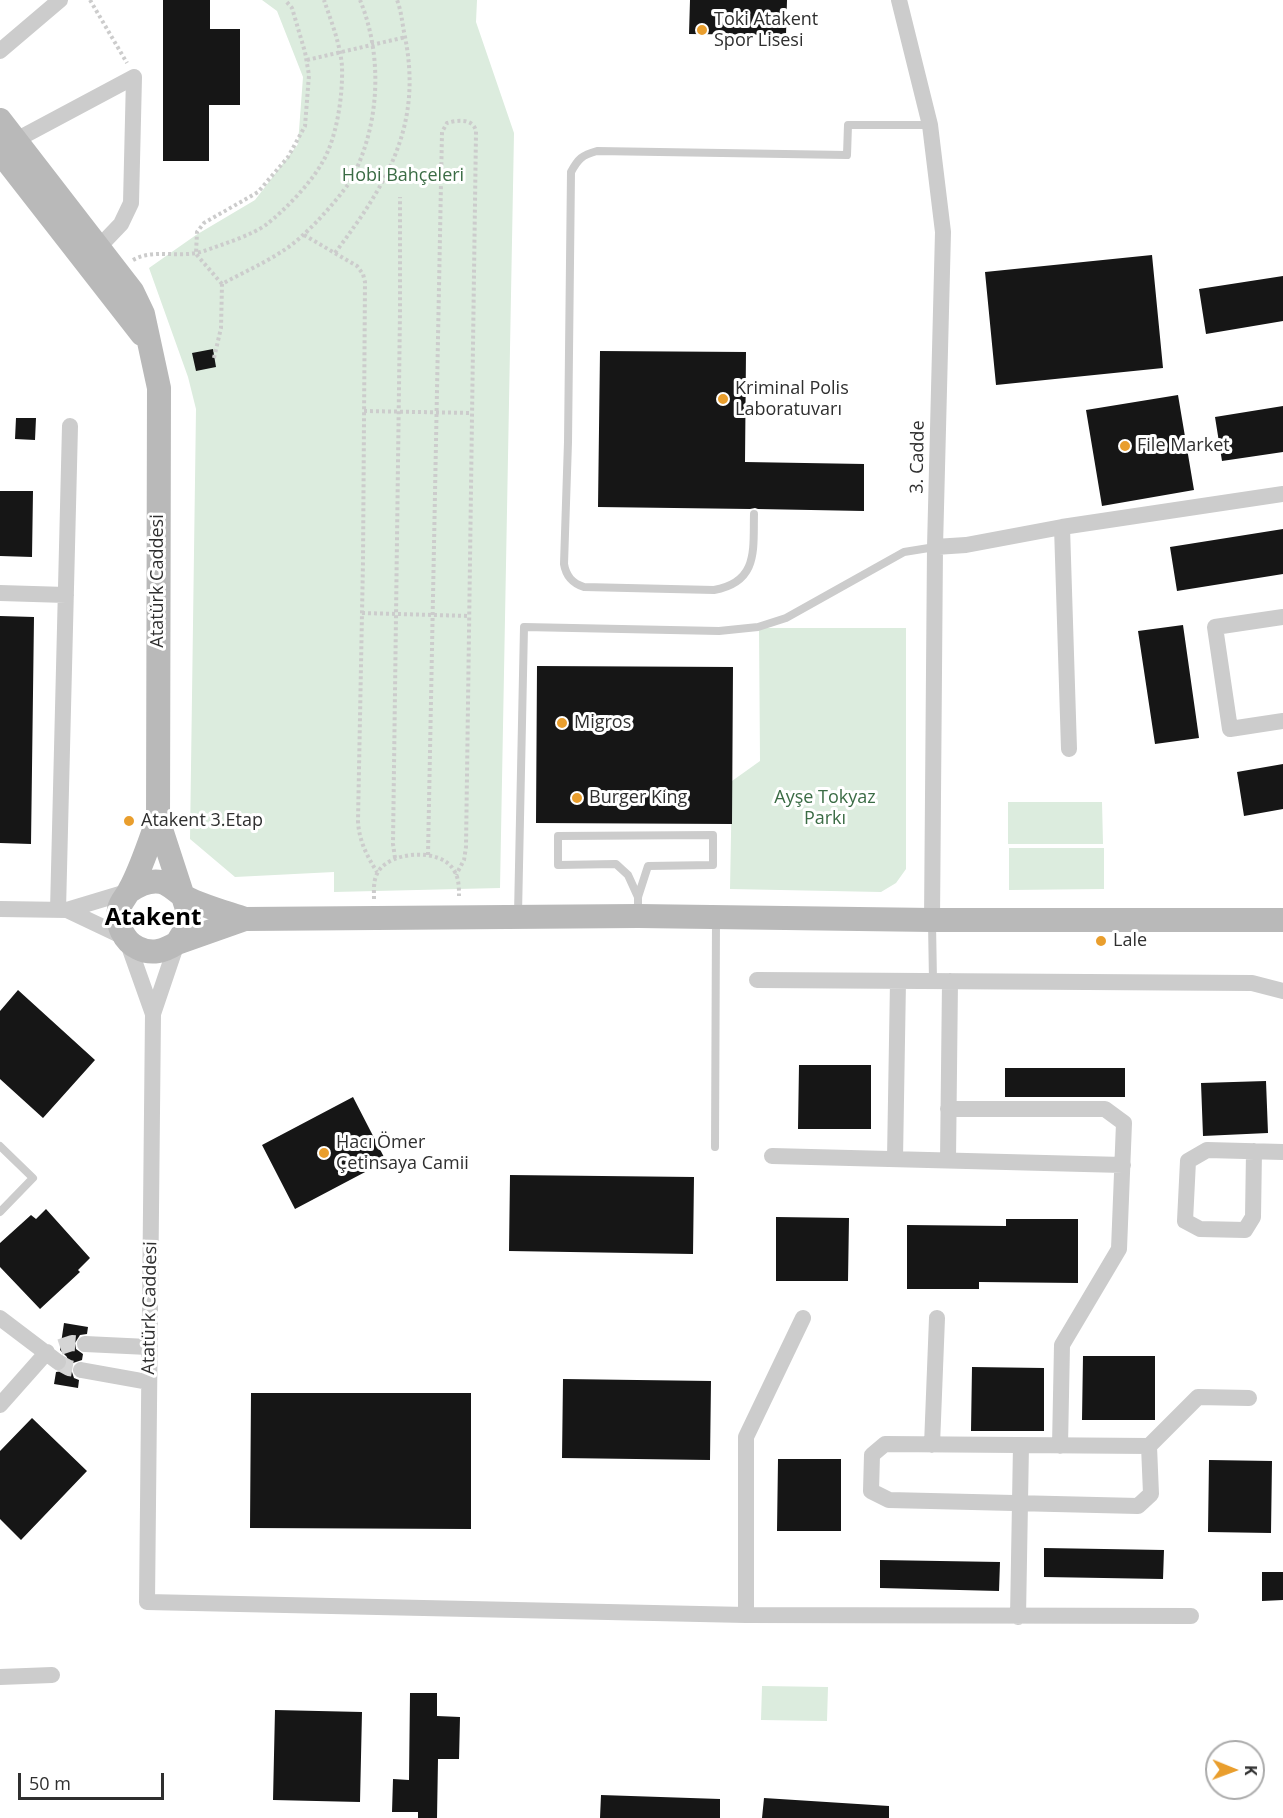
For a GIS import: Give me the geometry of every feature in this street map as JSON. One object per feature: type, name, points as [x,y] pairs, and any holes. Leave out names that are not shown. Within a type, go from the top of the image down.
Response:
[{"type":"street","points":[[0,51],[60,0]]},
{"type":"street","name":"3. Cadde","points":[[899,0],[930,124],[943,231],[935,547],[932,920]]},
{"type":"street","points":[[5,147],[134,77],[131,203],[121,224],[99,247]]},
{"type":"street","name":"Atatürk Caddesi","points":[[0,120],[5,147],[148,343]]},
{"type":"street","name":"Atatürk Caddesi","points":[[5,147],[99,247],[132,291],[142,314],[159,388],[158,820]]},
{"type":"street","points":[[63,910],[70,426]]},
{"type":"street","points":[[935,547],[966,545],[1283,494]]},
{"type":"street","points":[[1062,528],[1069,749]]},
{"type":"street","points":[[0,593],[66,595]]},
{"type":"street","points":[[1283,617],[1215,627],[1230,729],[1283,721]]},
{"type":"street","points":[[158,820],[189,915],[184,935],[177,943],[167,950],[156,952],[145,951],[134,946],[126,938],[120,929],[119,909],[130,891],[158,820]]},
{"type":"street","points":[[0,909],[63,910],[130,891],[140,884],[151,882],[163,883],[173,887],[182,895],[245,919]]},
{"type":"street","points":[[177,943],[245,919],[518,917],[638,907],[716,917],[932,920],[1283,920]]},
{"type":"street","points":[[63,910],[126,938],[153,1014]]},
{"type":"street","points":[[153,1014],[177,943]]},
{"type":"street","points":[[757,980],[1252,983],[1283,991]]},
{"type":"street","points":[[895,1159],[898,981]]},
{"type":"street","points":[[948,1160],[950,981]]},
{"type":"street","name":"Atatürk Caddesi","points":[[153,1014],[147,1602],[746,1615]]},
{"type":"street","points":[[948,1109],[1106,1109],[1124,1123],[1119,1249],[1062,1345],[1060,1446]]},
{"type":"street","points":[[1254,1151],[1253,1217],[1245,1230],[1200,1229],[1185,1221],[1188,1161],[1207,1150],[1254,1151],[1283,1152]]},
{"type":"street","points":[[772,1156],[1123,1165]]},
{"type":"street","points":[[0,1318],[39,1349],[53,1353],[0,1405]]},
{"type":"street","points":[[802,1318],[746,1437],[746,1615],[1191,1616]]},
{"type":"street","points":[[932,1445],[938,1318]]},
{"type":"street","points":[[85,1344],[148,1347]]},
{"type":"street","points":[[81,1370],[148,1382]]},
{"type":"street","points":[[1149,1446],[1151,1494],[1138,1506],[889,1500],[871,1491],[872,1455],[885,1444],[1149,1446],[1198,1397],[1249,1398]]},
{"type":"street","points":[[1018,1617],[1021,1445]]},
{"type":"street","points":[[0,1677],[51,1675]]},
{"type":"lane","points":[[754,514],[753,560],[741,578],[724,588],[714,590],[584,587],[568,576],[564,564],[568,442],[570,172],[582,155],[597,151],[847,155],[848,125],[930,124]]},
{"type":"lane","points":[[518,917],[524,627],[719,631],[758,627],[786,618],[904,552],[935,547]]},
{"type":"lane","points":[[713,835],[713,865],[648,866],[638,907],[628,875],[616,864],[558,865],[558,836],[713,835]]},
{"type":"lane","points":[[715,1147],[716,917]]},
{"type":"lane","points":[[932,920],[933,981]]},
{"type":"lane","points":[[0,1146],[33,1178],[0,1212]]},
{"type":"path","points":[[90,0],[134,77]]},
{"type":"path","points":[[214,358],[221,328],[222,284],[196,254],[197,232],[204,223],[258,192],[288,157],[305,126],[309,75],[292,8],[285,0]]},
{"type":"path","points":[[116,269],[144,254],[196,254],[266,226],[297,194],[322,163],[336,127],[342,88],[342,64],[334,28],[324,0]]},
{"type":"path","points":[[222,284],[279,253],[304,235],[351,180],[365,145],[373,111],[376,59],[369,22],[360,0]]},
{"type":"path","points":[[336,253],[369,207],[393,162],[408,110],[411,85],[409,52],[397,0]]},
{"type":"path","points":[[306,60],[406,37]]},
{"type":"path","points":[[428,855],[442,132],[447,123],[463,121],[470,122],[475,126],[476,131],[466,847],[464,860],[456,875]]},
{"type":"path","points":[[395,858],[393,844],[400,196]]},
{"type":"path","points":[[304,235],[357,266],[364,277],[358,833],[365,852],[377,872]]},
{"type":"path","points":[[364,411],[471,413]]},
{"type":"path","points":[[362,613],[469,616]]},
{"type":"path","points":[[375,918],[374,891],[377,872],[383,864],[395,858],[428,855],[448,863],[456,875],[459,889],[459,917]]},
{"type":"green space","name":"Hobi Bahçeleri","points":[[262,0],[477,0],[476,22],[514,133],[500,888],[334,892],[334,872],[235,877],[190,839],[196,409],[188,377],[149,268],[196,235],[255,200],[298,144],[303,77],[277,11]]},
{"type":"green space","name":"Ayşe Tokyaz Parkı","points":[[759,628],[906,628],[906,869],[896,883],[881,892],[730,889],[732,781],[760,761]]},
{"type":"green space","points":[[1008,802],[1102,802],[1103,844],[1008,844]]},
{"type":"green space","points":[[1009,848],[1104,848],[1104,889],[1009,890]]},
{"type":"green space","points":[[762,1686],[828,1687],[827,1721],[761,1720]]},
{"type":"building","points":[[163,0],[210,0],[210,29],[240,29],[240,105],[209,105],[209,161],[163,161]]},
{"type":"building","points":[[690,0],[787,0],[786,35],[689,34]]},
{"type":"building","points":[[1152,255],[1163,368],[996,385],[985,272]]},
{"type":"building","points":[[1283,276],[1283,321],[1206,334],[1199,289]]},
{"type":"building","points":[[213,349],[216,367],[196,371],[192,353]]},
{"type":"building","points":[[600,351],[746,352],[745,462],[864,464],[864,511],[598,507]]},
{"type":"building","points":[[1178,395],[1194,490],[1102,506],[1086,410]]},
{"type":"building","points":[[1283,406],[1283,452],[1222,461],[1215,417]]},
{"type":"building","points":[[16,418],[36,418],[35,440],[15,439]]},
{"type":"building","points":[[0,491],[33,491],[32,557],[0,556]]},
{"type":"building","points":[[1283,529],[1283,574],[1177,591],[1170,547]]},
{"type":"building","points":[[0,616],[34,617],[31,844],[0,843]]},
{"type":"building","points":[[1183,625],[1199,738],[1155,744],[1138,631]]},
{"type":"building","points":[[537,666],[733,667],[732,824],[536,823]]},
{"type":"building","points":[[1283,764],[1283,809],[1244,816],[1237,772]]},
{"type":"building","points":[[18,990],[95,1060],[43,1118],[0,1079],[0,1011]]},
{"type":"building","points":[[799,1065],[871,1065],[871,1129],[798,1129]]},
{"type":"building","points":[[1005,1068],[1125,1068],[1125,1097],[1005,1097]]},
{"type":"building","points":[[1266,1081],[1268,1133],[1203,1136],[1201,1083]]},
{"type":"building","name":"Hacı Ömer Çetinsaya Camii","points":[[353,1097],[386,1161],[295,1209],[262,1145]]},
{"type":"building","points":[[510,1175],[694,1177],[693,1254],[509,1251]]},
{"type":"building","points":[[46,1209],[90,1258],[78,1270],[80,1272],[40,1309],[0,1267],[0,1243],[31,1215],[36,1219]]},
{"type":"building","points":[[776,1217],[849,1218],[848,1281],[776,1281]]},
{"type":"building","points":[[1006,1219],[1078,1219],[1078,1283],[979,1282],[979,1289],[907,1289],[907,1225],[1006,1226]]},
{"type":"building","points":[[64,1323],[88,1327],[87,1334],[80,1335],[75,1343],[76,1349],[83,1354],[82,1360],[73,1363],[71,1369],[74,1378],[79,1380],[78,1388],[54,1384],[56,1372],[63,1371],[68,1364],[67,1357],[60,1350]]},
{"type":"building","points":[[1083,1356],[1155,1356],[1155,1420],[1082,1420]]},
{"type":"building","points":[[972,1367],[1044,1368],[1044,1431],[971,1431]]},
{"type":"building","points":[[563,1379],[711,1381],[710,1460],[562,1458]]},
{"type":"building","points":[[251,1393],[471,1393],[471,1529],[250,1528]]},
{"type":"building","points":[[32,1418],[87,1471],[21,1540],[0,1519],[0,1451]]},
{"type":"building","points":[[778,1459],[841,1459],[841,1531],[777,1531]]},
{"type":"building","points":[[1209,1460],[1272,1461],[1271,1533],[1208,1532]]},
{"type":"building","points":[[1044,1548],[1164,1550],[1163,1579],[1044,1577]]},
{"type":"building","points":[[880,1560],[1000,1562],[999,1591],[880,1588]]},
{"type":"building","points":[[1262,1572],[1283,1572],[1283,1600],[1262,1601]]},
{"type":"building","points":[[410,1693],[437,1693],[437,1716],[460,1717],[459,1759],[438,1759],[437,1818],[418,1818],[418,1812],[392,1812],[393,1779],[409,1780]]},
{"type":"building","points":[[275,1710],[362,1712],[360,1802],[273,1800]]},
{"type":"building","points":[[601,1795],[720,1799],[720,1818],[600,1818]]},
{"type":"building","points":[[764,1798],[889,1806],[889,1818],[762,1818]]},
{"type":"tunnel","points":[[60,1347],[72,1343],[85,1344]]},
{"type":"tunnel","points":[[58,1362],[69,1368],[81,1370]]},
{"type":"place","name":"Toki Atakent Spor Lisesi","points":[[702,30]]},
{"type":"place","name":"Kriminal Polis Laboratuvarı","points":[[723,399]]},
{"type":"place","name":"File Market","points":[[1125,446]]},
{"type":"place","name":"Migros","points":[[562,723]]},
{"type":"place","name":"Burger King","points":[[577,798]]},
{"type":"place","name":"Atakent 3.Etap","points":[[129,821]]},
{"type":"place","name":"Lale","points":[[1101,941]]},
{"type":"place","name":"Hacı Ömer Çetinsaya Camii","points":[[324,1153]]},
{"type":"district","name":"Atakent","points":[[153,918]]}]
